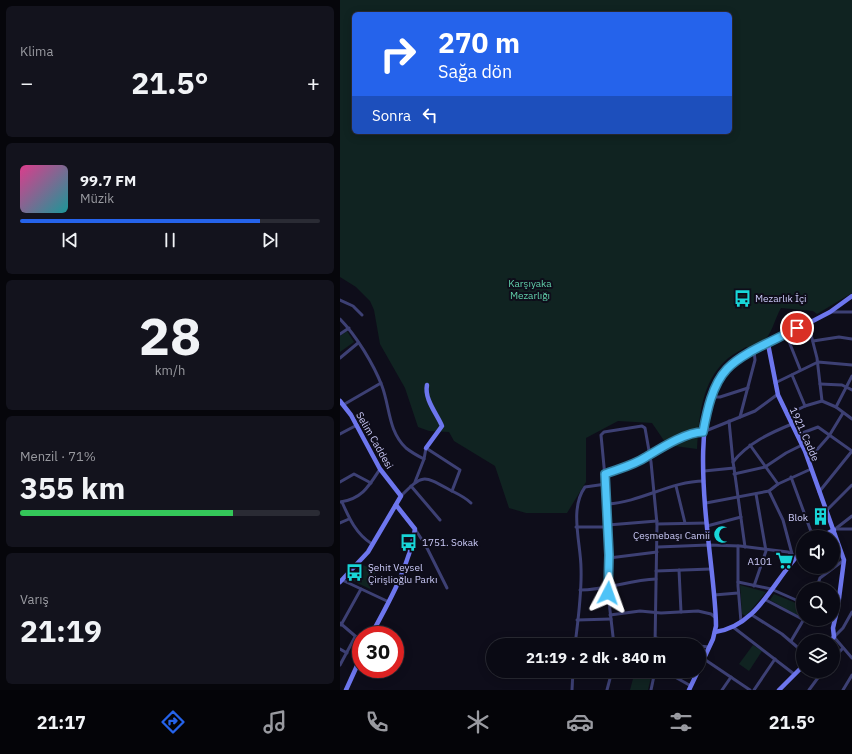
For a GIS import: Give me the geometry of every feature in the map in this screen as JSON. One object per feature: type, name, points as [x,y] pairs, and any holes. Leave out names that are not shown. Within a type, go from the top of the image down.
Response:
[{"type":"main road","points":[[706,655],[715,632],[716,618],[708,544],[703,432],[715,388],[727,369],[740,359],[830,312],[852,296]]},
{"type":"main road","name":"1921. Cadde","points":[[768,344],[778,394],[802,445],[834,530]]},
{"type":"main road","points":[[426,448],[442,426],[432,405],[427,384]]},
{"type":"main road","name":"Selim Caddesi","points":[[342,403],[357,425],[380,469],[401,496]]},
{"type":"main road","points":[[341,581],[357,566],[401,496]]},
{"type":"main road","points":[[376,626],[401,576],[415,529],[396,505]]},
{"type":"main road","name":"1921. Cadde","points":[[840,549],[844,560]]},
{"type":"main road","points":[[715,632],[734,627],[742,623],[752,614],[764,600],[794,555]]},
{"type":"main road","points":[[840,583],[844,560]]},
{"type":"main road","points":[[779,690],[794,674]]},
{"type":"main road","points":[[346,690],[352,677]]},
{"type":"main road","points":[[690,688],[695,678]]},
{"type":"street","points":[[340,300],[353,306],[362,315]]},
{"type":"street","points":[[830,312],[852,312]]},
{"type":"street","points":[[340,319],[349,328],[381,383],[389,419],[395,434],[406,448],[424,459]]},
{"type":"street","points":[[808,323],[818,362],[822,401]]},
{"type":"street","points":[[340,334],[349,328]]},
{"type":"street","points":[[786,334],[800,369]]},
{"type":"street","points":[[813,341],[839,337],[852,339]]},
{"type":"street","points":[[340,358],[358,343]]},
{"type":"street","points":[[740,417],[755,360],[754,351]]},
{"type":"street","points":[[776,383],[800,369],[818,362],[852,365]]},
{"type":"street","points":[[792,375],[805,406]]},
{"type":"street","points":[[836,407],[852,376]]},
{"type":"street","points":[[342,403],[381,383]]},
{"type":"street","points":[[820,384],[847,387],[852,390]]},
{"type":"street","points":[[712,397],[720,397],[748,388]]},
{"type":"street","points":[[605,474],[646,457],[692,434],[703,432],[760,409],[778,394]]},
{"type":"street","points":[[787,415],[805,406],[822,401],[836,407],[852,419]]},
{"type":"street","points":[[808,460],[829,436],[843,413]]},
{"type":"street","points":[[729,421],[734,474],[745,547]]},
{"type":"street","points":[[733,462],[742,451],[750,445],[792,424]]},
{"type":"street","points":[[340,434],[357,425]]},
{"type":"street","points":[[614,638],[610,617],[608,586],[608,504],[601,436],[603,432],[643,426],[645,428],[650,454],[657,522],[658,547],[656,571],[656,638]]},
{"type":"street","points":[[797,435],[818,427],[852,451],[819,492]]},
{"type":"street","points":[[750,445],[764,467],[778,484]]},
{"type":"street","points":[[734,474],[764,467],[802,445]]},
{"type":"street","points":[[401,496],[415,482],[424,459],[426,448],[460,470],[452,491]]},
{"type":"street","points":[[704,471],[734,468]]},
{"type":"street","points":[[706,503],[769,491],[778,484],[811,468]]},
{"type":"street","points":[[372,544],[362,538],[349,519],[341,502],[355,499],[371,483],[380,469]]},
{"type":"street","points":[[340,482],[354,474],[371,483]]},
{"type":"street","points":[[791,477],[810,530]]},
{"type":"street","points":[[415,482],[427,479],[433,480],[464,496],[471,503]]},
{"type":"street","points":[[608,504],[636,499],[696,481],[704,481]]},
{"type":"street","points":[[576,638],[582,569],[576,528],[577,512],[584,488],[588,486],[606,484]]},
{"type":"street","points":[[826,511],[852,485]]},
{"type":"street","points":[[411,486],[440,520]]},
{"type":"street","points":[[676,486],[685,524]]},
{"type":"street","points":[[769,491],[783,520],[794,555]]},
{"type":"street","points":[[754,586],[766,551],[756,494]]},
{"type":"street","points":[[834,530],[852,516]]},
{"type":"street","points":[[576,528],[657,522],[707,524],[741,517]]},
{"type":"street","points":[[340,524],[349,519]]},
{"type":"street","points":[[834,530],[843,528],[852,529]]},
{"type":"street","points":[[415,529],[426,546],[447,588]]},
{"type":"street","points":[[658,547],[708,544],[788,552],[794,555]]},
{"type":"street","points":[[738,546],[738,593],[742,623]]},
{"type":"street","points":[[609,558],[657,552]]},
{"type":"street","points":[[819,582],[820,578],[844,560]]},
{"type":"street","points":[[656,571],[711,569]]},
{"type":"street","points":[[678,570],[681,612]]},
{"type":"street","points":[[580,590],[608,586],[632,580],[656,579]]},
{"type":"street","points":[[341,581],[389,602]]},
{"type":"street","points":[[738,582],[771,589],[796,599]]},
{"type":"street","points":[[352,634],[341,624],[361,589]]},
{"type":"street","points":[[714,595],[738,593]]},
{"type":"street","points":[[764,600],[796,616]]},
{"type":"street","points":[[577,620],[610,617],[640,611],[656,613],[708,612],[716,618]]},
{"type":"street","points":[[837,634],[843,628],[852,612]]},
{"type":"street","points":[[752,614],[796,646]]},
{"type":"street","points":[[791,641],[800,626]]},
{"type":"street","points":[[734,627],[794,674]]},
{"type":"street","points":[[340,665],[352,643]]},
{"type":"street","points":[[840,644],[852,658]]},
{"type":"street","points":[[840,651],[843,648]]},
{"type":"street","points":[[340,649],[347,653]]},
{"type":"street","points":[[754,690],[775,659]]},
{"type":"street","points":[[706,660],[731,677],[744,688],[750,690]]},
{"type":"street","points":[[843,690],[852,675]]},
{"type":"street","points":[[722,690],[731,677]]},
{"type":"street","points":[[572,690],[573,678]]},
{"type":"street","points":[[607,690],[610,678]]},
{"type":"street","points":[[651,690],[653,678]]},
{"type":"street","points":[[676,678],[690,688]]},
{"type":"street","points":[[811,689],[818,678]]},
{"type":"green space","name":"Karşıyaka Mezarlığı","points":[[340,0],[852,0],[852,293],[817,314],[813,311],[781,308],[765,340],[754,347],[746,347],[726,360],[711,379],[706,390],[700,413],[697,449],[667,445],[652,423],[618,421],[586,438],[586,482],[567,513],[526,513],[509,508],[495,466],[454,441],[449,432],[429,431],[418,427],[405,388],[380,344],[374,310],[370,301],[356,287],[340,277]]},
{"type":"green space","points":[[347,331],[354,342],[340,352],[340,336]]},
{"type":"green space","points":[[363,565],[376,571],[370,589],[349,579]]},
{"type":"green space","points":[[740,585],[766,592],[746,616],[742,614]]},
{"type":"green space","points":[[774,594],[796,603],[796,615],[770,600]]},
{"type":"green space","points":[[753,645],[762,651],[749,671],[739,664]]},
{"type":"green space","points":[[633,678],[651,678],[648,690],[630,690]]},
{"type":"place","name":"Mezarlık İçi","points":[[742,298]]},
{"type":"place","name":"Blok","points":[[821,517]]},
{"type":"place","name":"Çeşmebaşı Camii","points":[[723,535]]},
{"type":"place","name":"1751. Sokak","points":[[409,542]]},
{"type":"place","name":"A101","points":[[785,561]]},
{"type":"place","name":"Şehit Veysel Çirişlioğlu Parkı","points":[[355,573]]},
{"type":"route","points":[[608,593],[608,498],[605,474],[646,457],[654,451],[692,434],[703,432],[706,416],[715,388],[727,369],[740,359],[797,328]]}]
